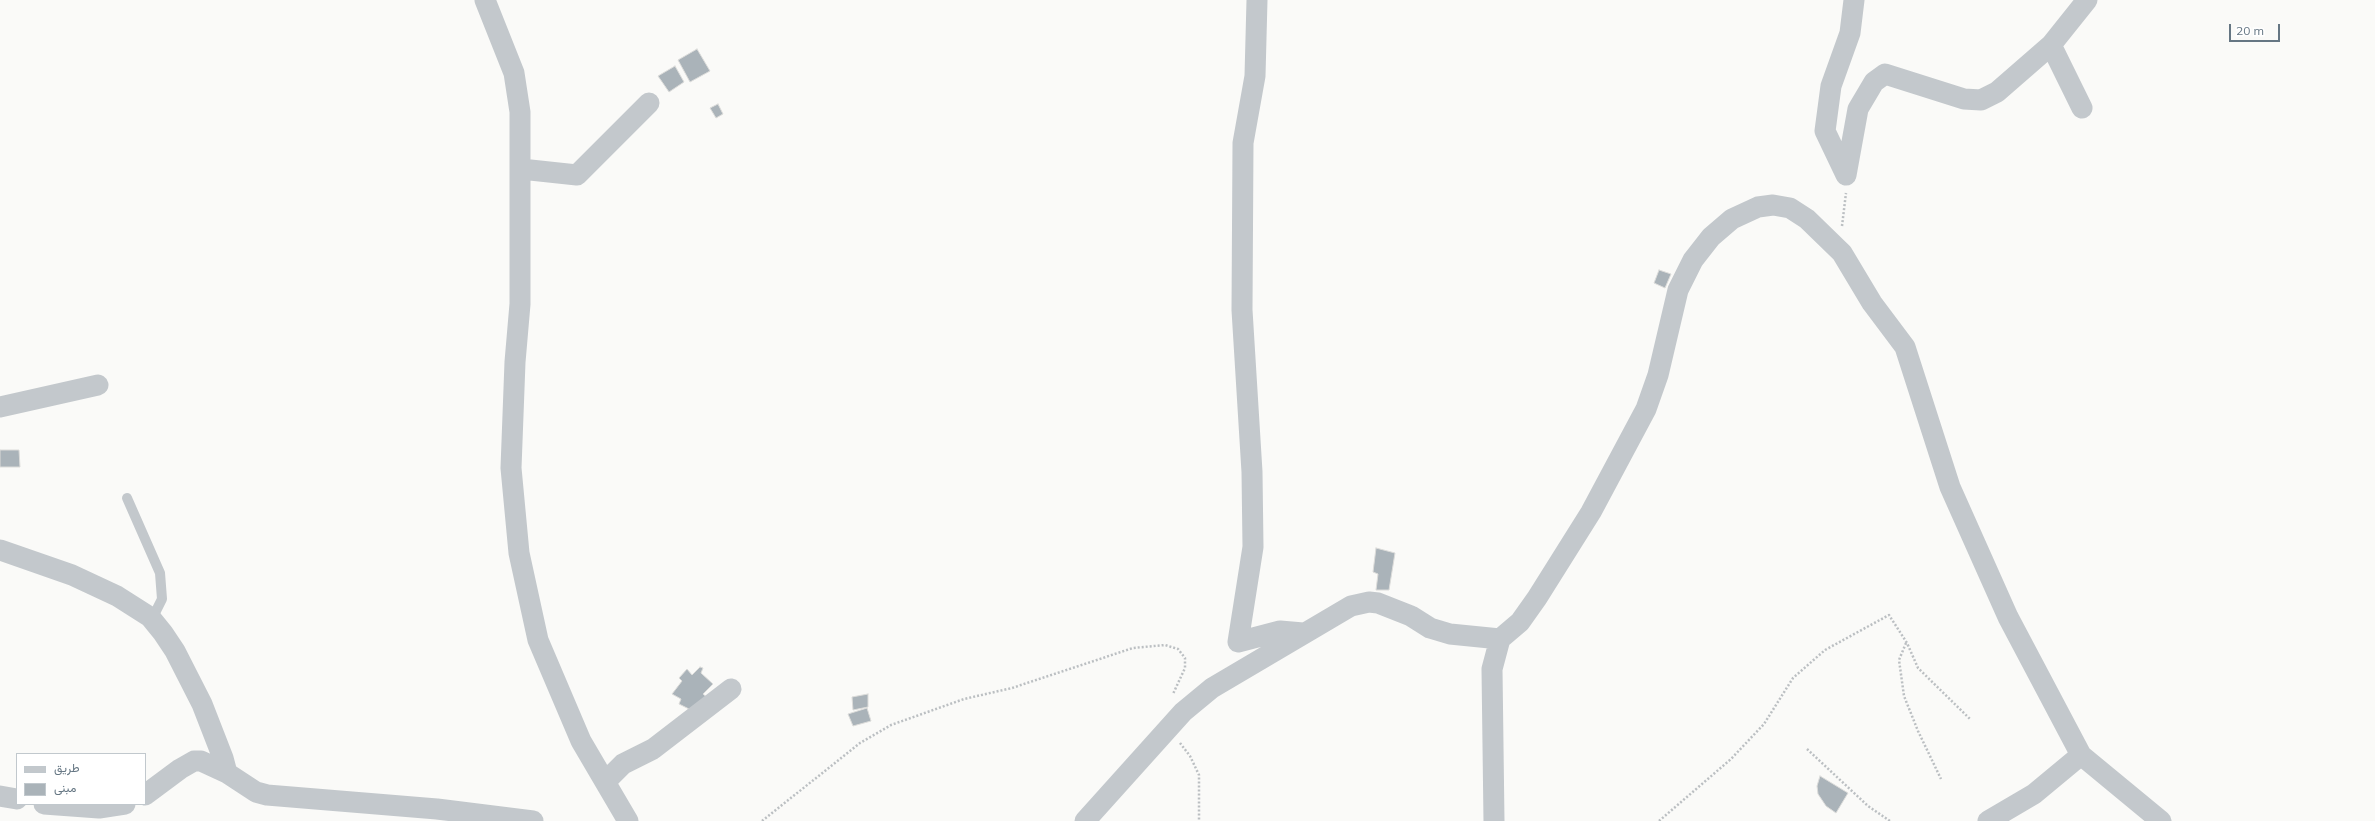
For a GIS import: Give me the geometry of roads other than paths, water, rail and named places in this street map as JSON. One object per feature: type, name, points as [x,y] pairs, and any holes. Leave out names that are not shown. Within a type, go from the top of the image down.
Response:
[{"type":"street","points":[[485,0],[514,73],[520,112],[520,304],[515,362],[511,468],[519,553],[538,640],[582,741],[628,821]]},
{"type":"street","points":[[1257,0],[1255,76],[1243,151],[1242,310],[1252,472],[1253,547],[1238,642],[1280,631],[1303,633]]},
{"type":"street","points":[[1854,0],[1850,33],[1831,86],[1825,132],[1846,175],[1858,109],[1874,82],[1885,74],[1958,98],[1981,100],[1997,92],[2051,45],[2087,0]]},
{"type":"street","points":[[2051,45],[2082,108]]},
{"type":"street","points":[[521,169],[577,175],[649,103]]},
{"type":"street","points":[[1494,821],[1492,669],[1500,639],[1520,622],[1541,592],[1591,512],[1646,409],[1658,375],[1678,290],[1693,260],[1711,237],[1732,219],[1758,207],[1773,205],[1790,208],[1807,219],[1842,253],[1872,303],[1905,347],[1954,494],[2008,618],[2081,755],[2161,821]]},
{"type":"street","points":[[0,407],[98,385]]},
{"type":"street","points":[[0,550],[72,575],[117,596],[150,617],[175,651],[202,704],[227,772]]},
{"type":"street","points":[[1085,821],[1183,712],[1212,688],[1351,606],[1369,602],[1392,608],[1430,628],[1450,634],[1500,639]]},
{"type":"street","points":[[605,782],[623,764],[653,748],[731,689]]},
{"type":"street","points":[[1988,821],[2034,794],[2081,755]]},
{"type":"street","points":[[146,794],[180,769],[194,761],[210,764],[227,772],[244,786],[267,795],[437,809],[533,821]]},
{"type":"street","points":[[0,796],[16,799]]},
{"type":"street","points":[[58,805],[99,808],[118,805]]},
{"type":"lane","points":[[127,498],[160,573],[162,599],[155,613],[150,617]]}]
